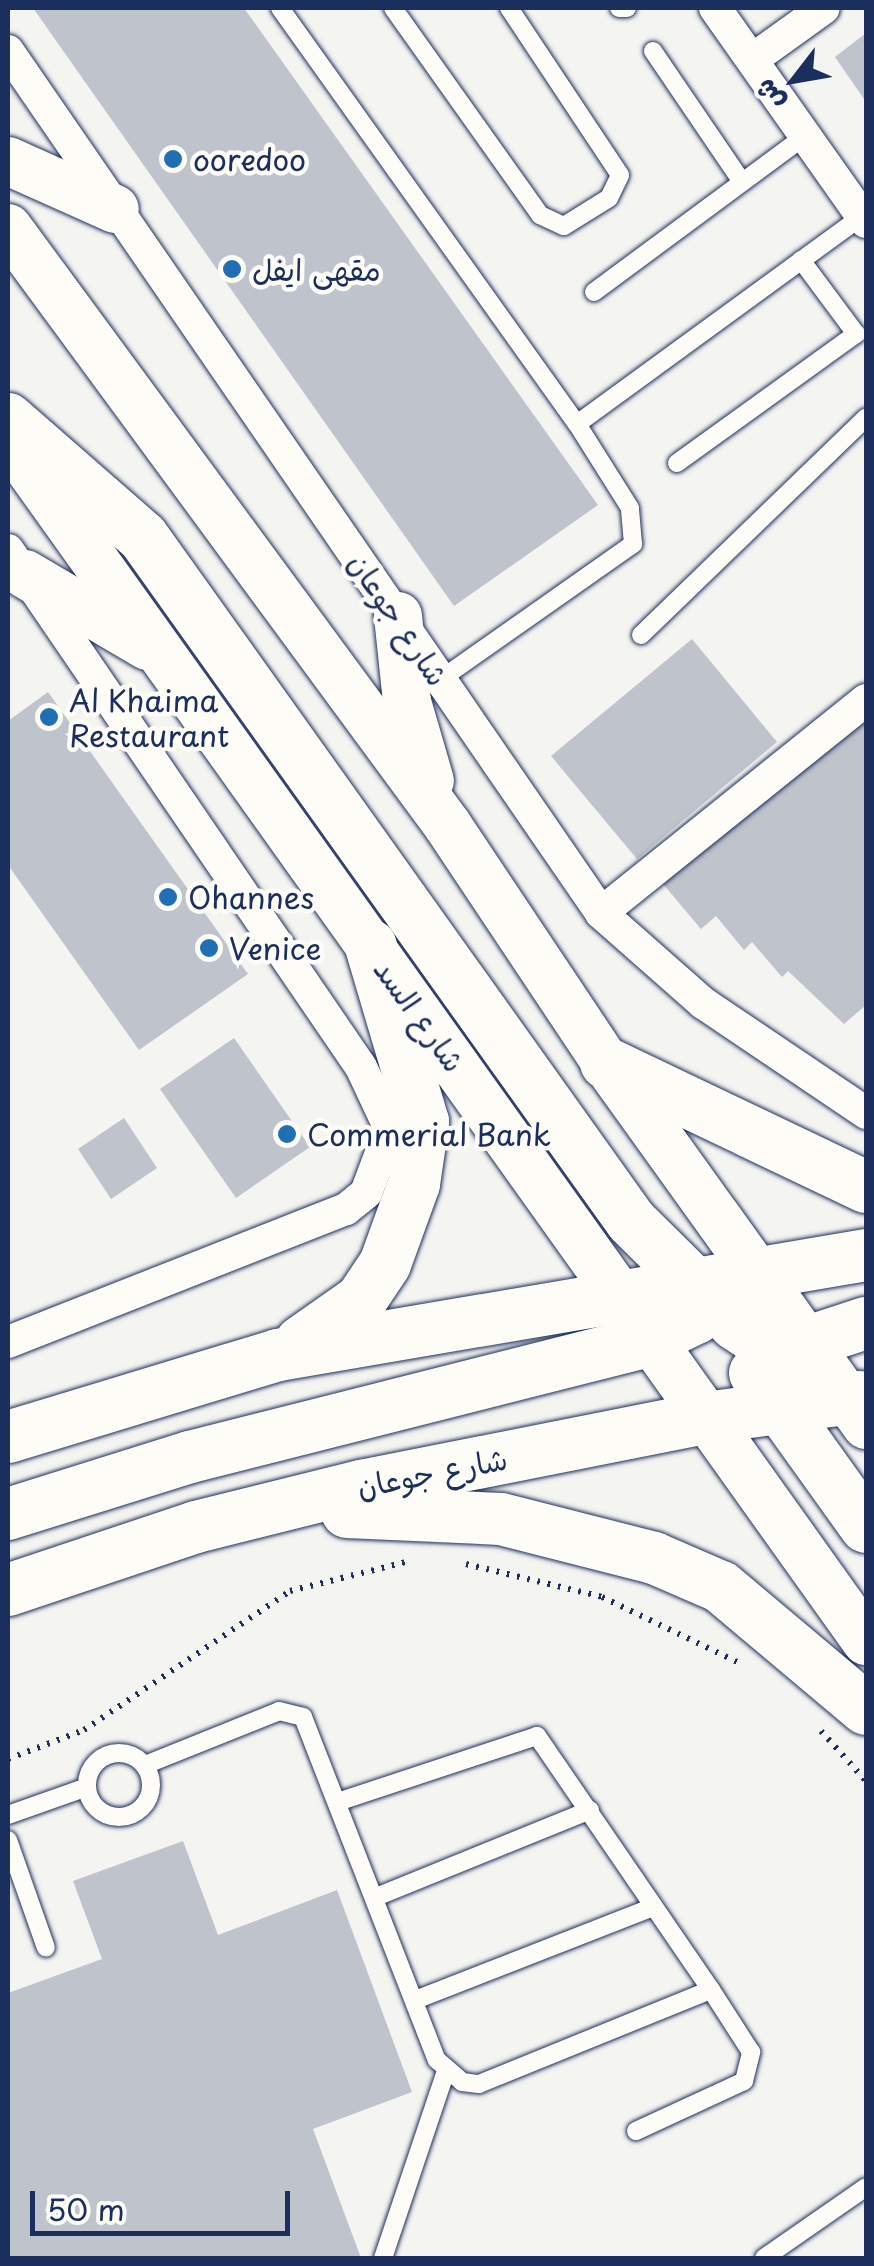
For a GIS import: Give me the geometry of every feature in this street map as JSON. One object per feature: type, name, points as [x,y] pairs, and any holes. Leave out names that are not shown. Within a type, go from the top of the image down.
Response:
[{"type":"main road","points":[[8,161],[115,209]]},
{"type":"main road","points":[[8,228],[448,826],[606,1063],[752,1270],[780,1370],[866,1527]]},
{"type":"main road","points":[[8,278],[97,351]]},
{"type":"main road","points":[[8,419],[142,537],[602,1185],[687,1311],[706,1418],[866,1642]]},
{"type":"main road","name":"شارع السد","points":[[8,439],[616,1292]]},
{"type":"main road","points":[[16,562],[163,655]]},
{"type":"main road","points":[[398,616],[417,744],[448,826]]},
{"type":"main road","points":[[278,1355],[361,1300],[385,1264],[414,1184],[423,1122],[371,946]]},
{"type":"main road","points":[[606,1063],[866,1186]]},
{"type":"main road","points":[[8,1514],[687,1311],[752,1270],[866,1255]]},
{"type":"main road","points":[[8,1436],[278,1355],[616,1292],[687,1311],[780,1370]]},
{"type":"main road","points":[[780,1370],[866,1322]]},
{"type":"main road","name":"شارع جوعان","points":[[8,1590],[196,1527],[361,1486],[706,1418],[780,1370],[860,1407]]},
{"type":"main road","points":[[196,1527],[388,1510],[562,1529],[721,1587],[866,1708]]},
{"type":"street","points":[[715,8],[864,219]]},
{"type":"street","points":[[753,59],[824,8]]},
{"type":"street","name":"شارع جوعان","points":[[8,51],[601,913],[703,1003],[866,1112]]},
{"type":"street","points":[[8,1342],[346,1208],[366,1193],[390,1129],[371,1082],[16,562]]},
{"type":"street","points":[[601,913],[866,700]]},
{"type":"street","points":[[8,1411],[91,1409]]},
{"type":"lane","points":[[280,8],[577,424],[630,508],[632,544],[440,679]]},
{"type":"lane","points":[[393,8],[540,215],[564,226],[609,198],[620,175],[509,8]]},
{"type":"lane","points":[[619,8],[628,8]]},
{"type":"lane","points":[[652,51],[742,182]]},
{"type":"lane","points":[[594,292],[806,135]]},
{"type":"lane","points":[[577,424],[801,260],[864,219]]},
{"type":"lane","points":[[677,463],[861,342],[801,260]]},
{"type":"lane","points":[[641,635],[866,418]]},
{"type":"lane","points":[[145,1765],[279,1711],[296,1714],[312,1727],[415,2000],[446,2071],[383,2258]]},
{"type":"lane","points":[[340,1801],[526,1734],[544,1740],[751,2052],[744,2081],[636,2131]]},
{"type":"lane","points":[[8,1815],[87,1787],[104,1756],[130,1754],[145,1765],[151,1796],[134,1815],[109,1816],[87,1787]]},
{"type":"lane","points":[[376,1898],[590,1810]]},
{"type":"lane","points":[[8,1840],[46,1948]]},
{"type":"lane","points":[[415,2000],[652,1907]]},
{"type":"lane","points":[[446,2071],[478,2084],[710,1990]]},
{"type":"lane","points":[[764,2258],[866,2187]]},
{"type":"path","points":[[8,1758],[84,1730],[290,1591],[420,1559]]},
{"type":"path","points":[[448,1562],[602,1597],[743,1665]]},
{"type":"path","points":[[816,1726],[866,1781]]},
{"type":"building","points":[[33,8],[244,8],[598,505],[454,606]]},
{"type":"building","points":[[866,33],[866,102],[835,57]]},
{"type":"building","points":[[692,639],[777,742],[637,859],[551,756]]},
{"type":"building","points":[[48,692],[248,974],[139,1050],[8,865],[8,721]]},
{"type":"building","points":[[866,712],[866,1005],[844,1024],[788,971],[782,977],[752,942],[744,950],[716,916],[701,929],[663,884]]},
{"type":"building","points":[[234,1038],[310,1147],[236,1198],[160,1089]]},
{"type":"building","points":[[124,1118],[157,1168],[111,1199],[78,1149]]},
{"type":"building","points":[[183,1841],[218,1935],[337,1890],[412,2092],[313,2129],[361,2258],[8,2258],[8,1993],[102,1959],[73,1881]]},
{"type":"place","name":"ooredoo","points":[[173,159]]},
{"type":"place","name":"مقهى ايفل","points":[[232,269]]},
{"type":"place","name":"Al Khaima Restaurant","points":[[49,717]]},
{"type":"place","name":"Ohannes","points":[[168,897]]},
{"type":"place","name":"Venice","points":[[209,948]]},
{"type":"place","name":"Commerial Bank","points":[[287,1134]]}]
